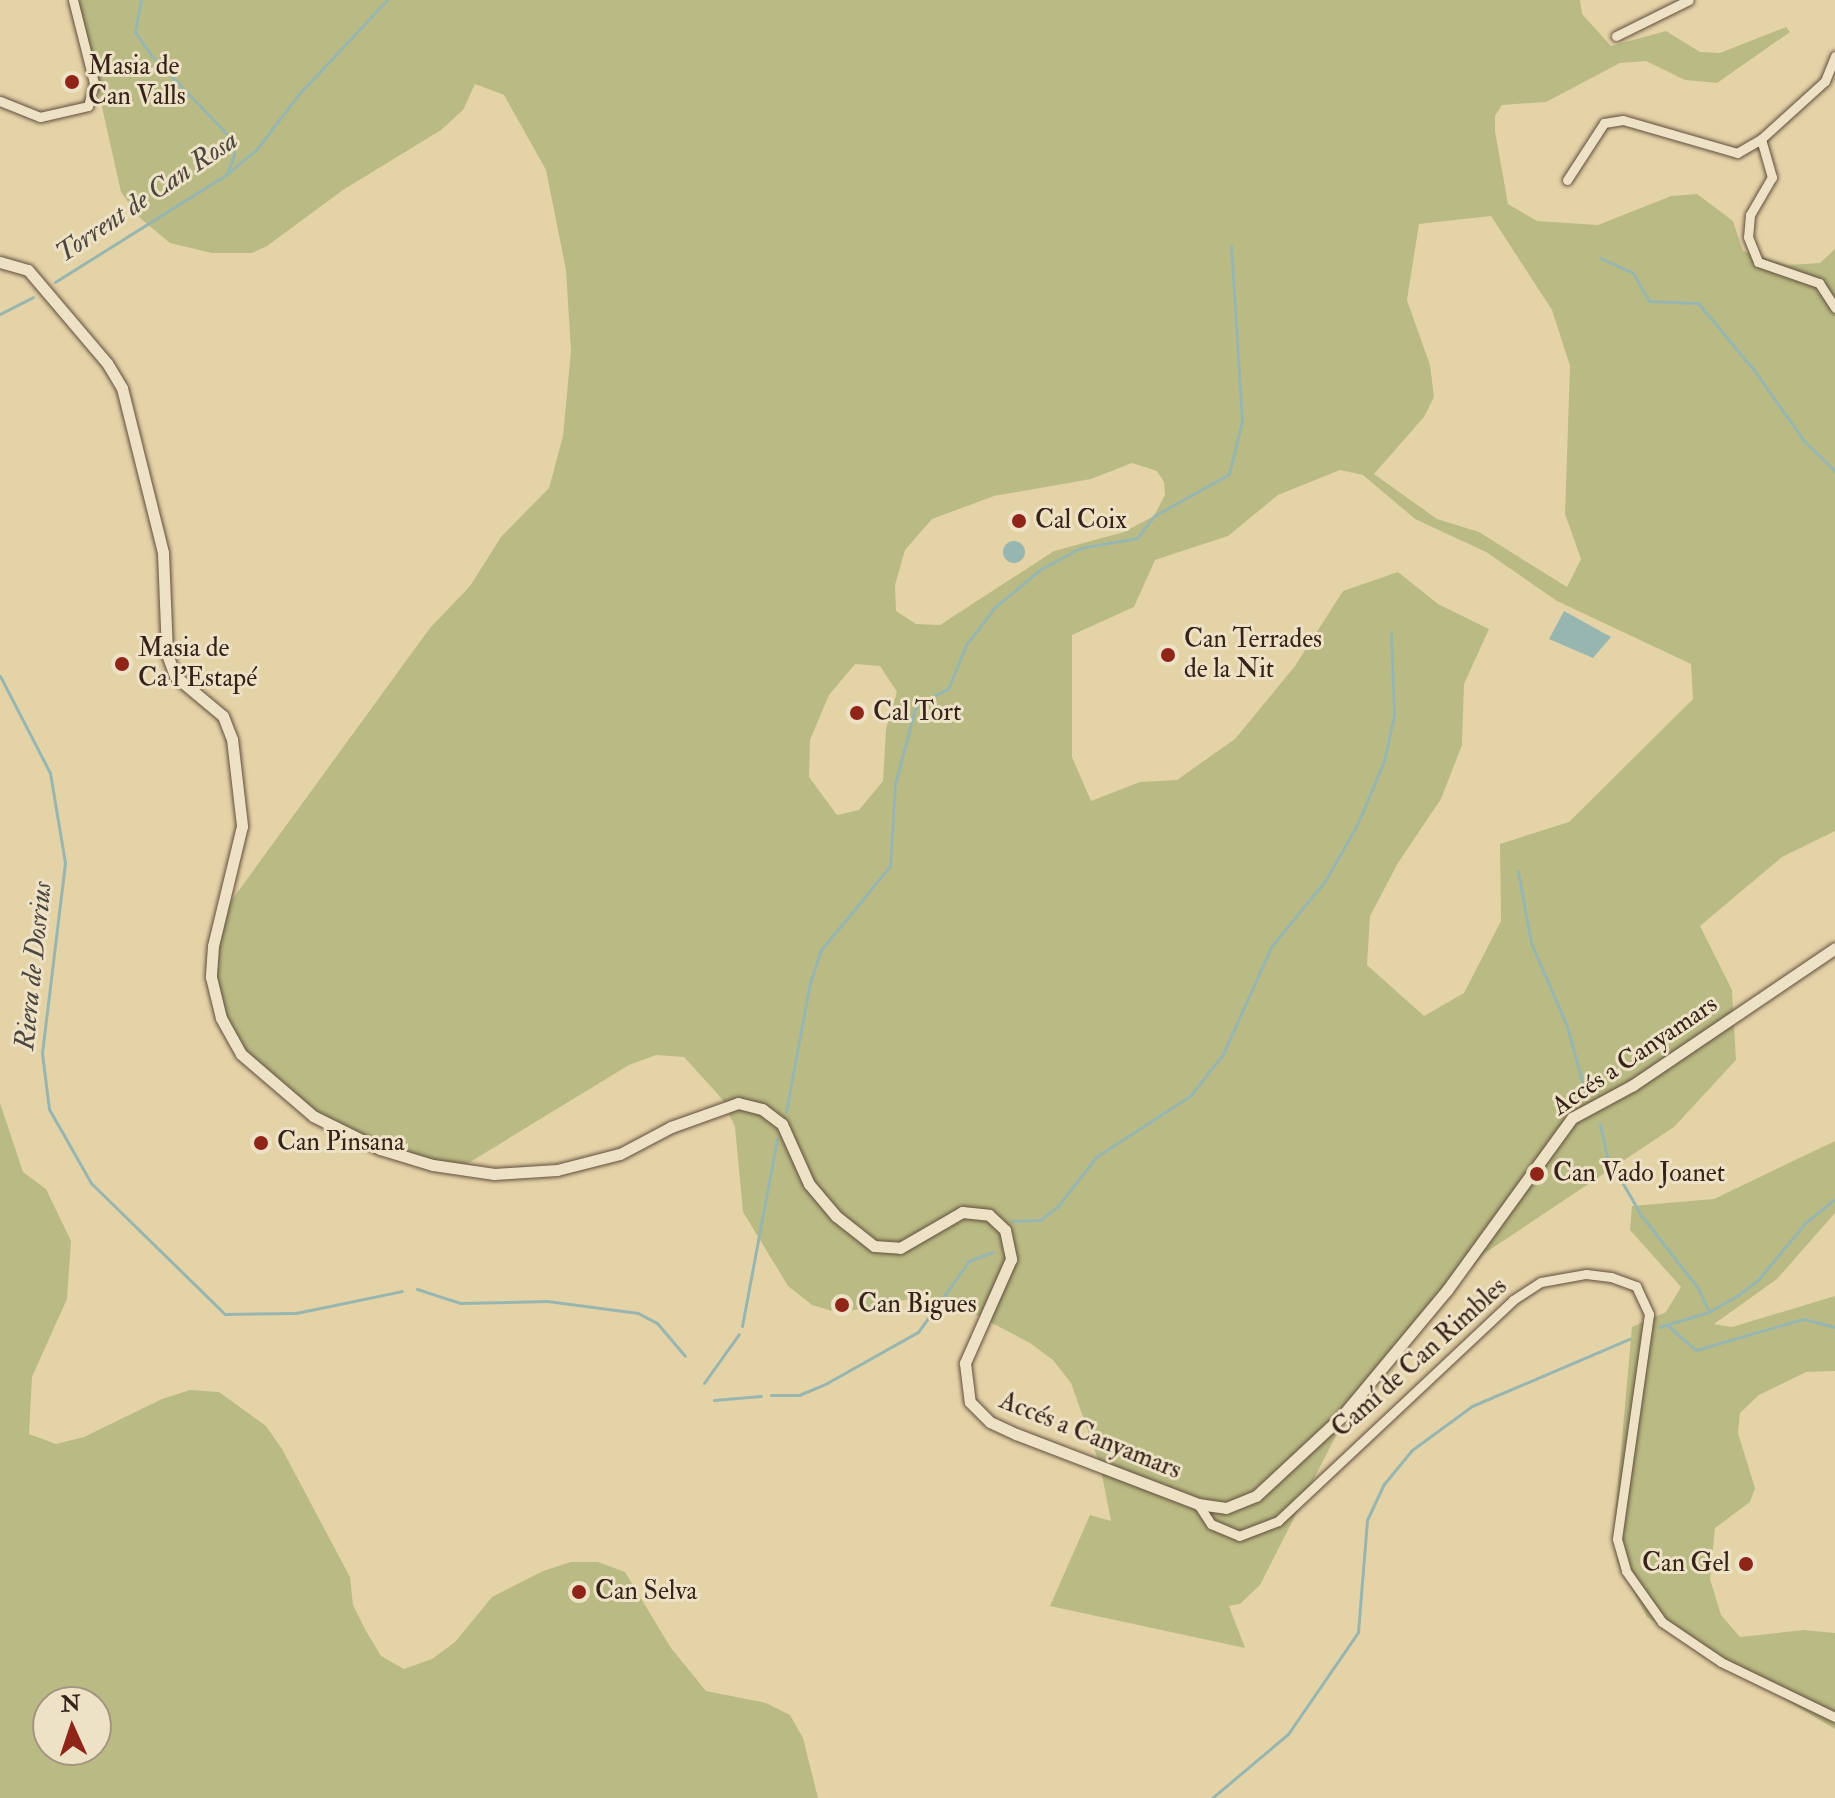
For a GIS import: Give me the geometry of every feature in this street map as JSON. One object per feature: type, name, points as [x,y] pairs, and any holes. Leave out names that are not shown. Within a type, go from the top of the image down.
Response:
[{"type":"street","points":[[0,101],[40,117],[88,106],[94,83],[73,0]]},
{"type":"street","points":[[1616,36],[1689,0]]},
{"type":"street","points":[[1567,180],[1604,123],[1623,120],[1737,153],[1761,139],[1825,81],[1835,56]]},
{"type":"street","points":[[1761,139],[1772,177],[1750,215],[1748,237],[1758,262],[1819,283],[1835,308]]},
{"type":"street","name":"Accés a Canyamars","points":[[0,262],[28,270],[107,363],[122,388],[163,553],[167,654],[175,676],[223,716],[232,739],[242,826],[213,946],[211,977],[221,1018],[241,1054],[313,1116],[380,1149],[433,1165],[494,1174],[557,1170],[620,1154],[671,1127],[738,1103],[762,1109],[782,1124],[809,1184],[836,1216],[874,1246],[900,1248],[962,1212],[989,1215],[1005,1230],[1011,1259],[965,1363],[970,1402],[990,1422],[1016,1434],[1198,1504],[1226,1508],[1256,1496],[1342,1416],[1447,1290],[1572,1118],[1633,1085],[1835,948]]},
{"type":"street","name":"Camí de Can Rimbles","points":[[1198,1504],[1211,1524],[1239,1536],[1278,1521],[1513,1300],[1541,1282],[1586,1274],[1611,1277],[1636,1286],[1649,1314],[1617,1539],[1626,1571],[1662,1622],[1721,1662],[1835,1717]]},
{"type":"green space","points":[[78,0],[1580,0],[1582,14],[1611,46],[1666,31],[1700,52],[1720,53],[1786,27],[1790,32],[1717,83],[1685,80],[1646,61],[1620,63],[1546,102],[1502,105],[1495,116],[1495,131],[1508,204],[1537,221],[1598,225],[1671,196],[1697,194],[1733,221],[1743,251],[1787,265],[1820,263],[1835,249],[1835,831],[1782,857],[1700,926],[1732,990],[1736,1060],[1674,1127],[1485,1253],[1352,1404],[1260,1585],[1240,1604],[1229,1606],[1245,1648],[1050,1606],[1090,1515],[1111,1521],[1100,1465],[1071,1383],[1053,1360],[1030,1343],[952,1302],[925,1296],[839,1313],[812,1305],[788,1286],[743,1212],[735,1127],[723,1100],[684,1057],[656,1055],[629,1065],[457,1170],[428,1168],[324,1118],[232,1047],[211,964],[226,908],[430,628],[470,586],[501,537],[549,488],[563,436],[571,351],[566,270],[546,170],[504,95],[475,84],[463,110],[441,130],[343,190],[267,246],[252,253],[212,253],[170,243],[139,217],[121,192]],"holes":[[[1491,216],[1552,310],[1570,366],[1565,514],[1581,559],[1567,587],[1479,532],[1437,519],[1374,474],[1424,417],[1434,397],[1430,365],[1407,300],[1419,224]],[[1132,463],[1157,471],[1164,482],[1165,495],[1154,516],[1124,532],[1054,551],[940,625],[916,624],[896,611],[895,585],[905,550],[932,519],[994,496],[1091,479]],[[1340,470],[1363,475],[1415,519],[1486,552],[1557,601],[1691,664],[1693,699],[1569,822],[1500,844],[1501,921],[1464,993],[1424,1016],[1367,965],[1370,916],[1398,863],[1441,799],[1462,745],[1464,684],[1489,629],[1438,604],[1398,572],[1343,591],[1295,666],[1235,739],[1177,780],[1140,782],[1091,801],[1072,757],[1072,635],[1134,607],[1155,560],[1228,536],[1278,495]],[[855,664],[880,666],[897,692],[886,729],[883,781],[859,810],[837,815],[809,777],[810,740],[829,695]]]},
{"type":"green space","points":[[0,1103],[23,1172],[46,1189],[71,1241],[67,1299],[32,1377],[29,1434],[56,1444],[84,1437],[162,1399],[190,1390],[219,1392],[266,1426],[282,1449],[350,1577],[353,1605],[366,1631],[381,1656],[404,1669],[432,1659],[455,1642],[492,1597],[543,1571],[571,1562],[598,1562],[625,1572],[671,1648],[706,1691],[766,1703],[790,1715],[803,1738],[818,1798],[0,1798]]},
{"type":"green space","points":[[1835,1141],[1835,1213],[1777,1279],[1714,1324],[1732,1327],[1835,1296],[1835,1371],[1806,1372],[1759,1395],[1740,1413],[1738,1433],[1755,1488],[1750,1502],[1715,1528],[1710,1579],[1721,1615],[1740,1637],[1804,1630],[1835,1633],[1835,1729],[1647,1617],[1617,1561],[1615,1517],[1632,1327],[1666,1312],[1681,1287],[1630,1230],[1632,1206],[1714,1199]]},
{"type":"water","points":[[1014,541],[1022,544],[1025,552],[1022,560],[1014,563],[1006,560],[1003,552],[1006,544]]},
{"type":"water","points":[[1564,611],[1611,637],[1593,658],[1549,639]]},
{"type":"waterway","points":[[141,0],[135,32],[152,56],[230,137],[234,155],[227,173]]},
{"type":"waterway","name":"Torrent de Can Rosa","points":[[55,282],[227,174],[257,149],[298,95],[387,0]]},
{"type":"waterway","points":[[786,1112],[810,983],[821,950],[890,866],[895,784],[916,705],[948,689],[966,645],[995,607],[1041,569],[1080,548],[1137,538],[1154,516],[1229,474],[1242,421],[1231,246]]},
{"type":"waterway","points":[[1600,258],[1633,273],[1649,301],[1698,303],[1754,370],[1804,441],[1835,471]]},
{"type":"waterway","name":"Torrent de Can Rosa","points":[[0,314],[33,297]]},
{"type":"waterway","points":[[1012,1221],[1040,1220],[1058,1206],[1096,1157],[1190,1096],[1223,1054],[1271,947],[1325,881],[1357,825],[1384,761],[1394,715],[1391,632]]},
{"type":"waterway","name":"Riera de Dosrius","points":[[0,676],[50,773],[65,863],[42,1053],[49,1109],[91,1183],[225,1314],[296,1313],[402,1291]]},
{"type":"waterway","points":[[1518,871],[1531,943],[1567,1026],[1586,1096]]},
{"type":"waterway","points":[[1600,1124],[1607,1156],[1641,1215],[1698,1288],[1709,1312]]},
{"type":"waterway","points":[[742,1326],[777,1139]]},
{"type":"waterway","points":[[1659,1327],[1709,1312],[1738,1295],[1758,1280],[1805,1223],[1835,1199]]},
{"type":"waterway","points":[[771,1395],[799,1395],[827,1383],[918,1332],[969,1261],[992,1252]]},
{"type":"waterway","points":[[417,1289],[460,1303],[547,1301],[638,1313],[657,1323],[685,1356]]},
{"type":"waterway","points":[[1667,1325],[1696,1350],[1803,1319],[1835,1327]]},
{"type":"waterway","points":[[704,1383],[739,1334]]},
{"type":"waterway","points":[[1212,1798],[1288,1734],[1358,1632],[1367,1520],[1384,1484],[1412,1450],[1472,1406],[1629,1339]]},
{"type":"waterway","points":[[714,1400],[761,1396]]},
{"type":"place","name":"Masia de Can Valls","points":[[72,82]]},
{"type":"place","name":"Cal Coix","points":[[1019,521]]},
{"type":"place","name":"Can Terrades de la Nit","points":[[1168,655]]},
{"type":"place","name":"Masia de Ca l'Estapé","points":[[122,664]]},
{"type":"place","name":"Cal Tort","points":[[857,713]]},
{"type":"place","name":"Can Pinsana","points":[[261,1143]]},
{"type":"place","name":"Can Vado Joanet","points":[[1537,1174]]},
{"type":"place","name":"Can Bigues","points":[[842,1305]]},
{"type":"place","name":"Can Gel","points":[[1746,1564]]},
{"type":"place","name":"Can Selva","points":[[579,1592]]}]
